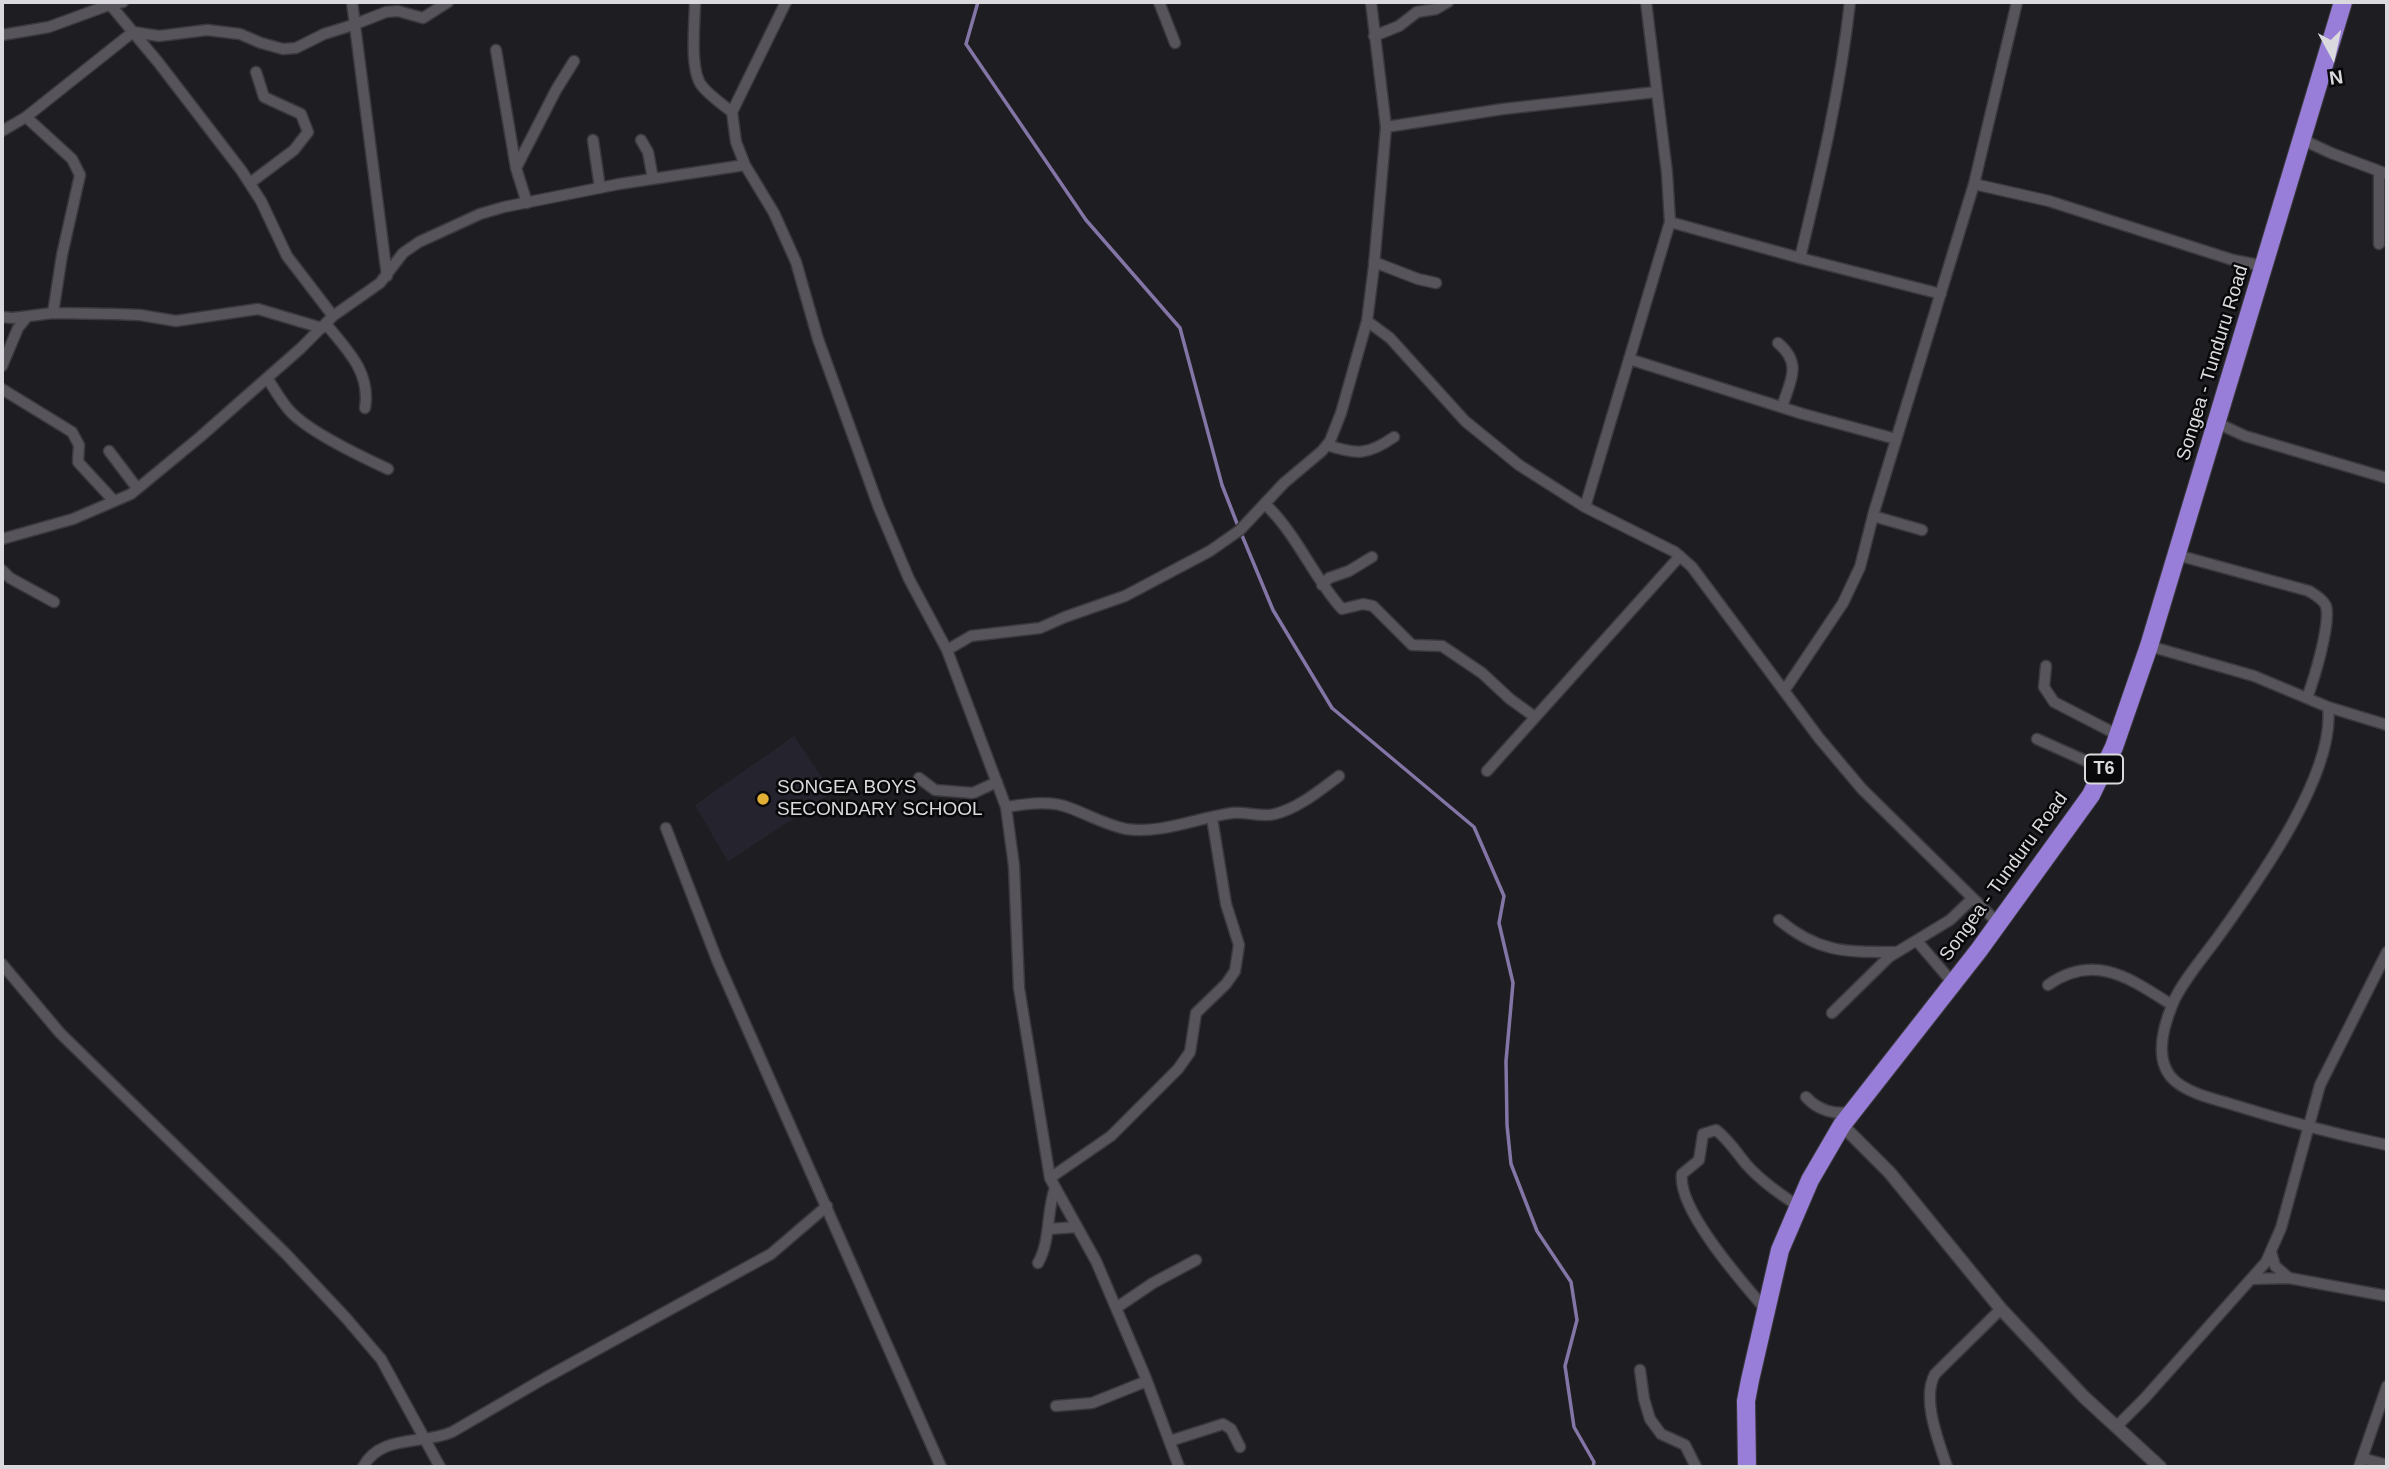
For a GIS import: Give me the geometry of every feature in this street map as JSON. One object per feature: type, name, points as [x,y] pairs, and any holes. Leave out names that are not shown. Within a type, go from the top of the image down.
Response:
[{"type":"highway","name":"Songea - Tunduru Road","points":[[1747,1467],[1746,1401],[1780,1250],[1810,1180],[1847,1118],[2091,795],[2118,735],[2150,646],[2343,2]]},
{"type":"street","points":[[2,35],[49,27],[108,3],[123,2]]},
{"type":"street","points":[[352,2],[387,276]]},
{"type":"street","points":[[2,131],[26,117],[133,32],[159,36],[207,30],[240,34],[261,43],[296,48],[324,34],[391,11],[423,18],[448,2]]},
{"type":"street","points":[[695,2],[697,78],[702,86],[732,113]]},
{"type":"street","points":[[786,2],[732,113],[736,142],[745,164],[774,213],[796,262],[818,339],[878,508],[909,579],[947,650],[1006,807],[1013,855],[1019,988],[1052,1183],[1046,1246],[1038,1263]]},
{"type":"street","points":[[1159,2],[1175,43]]},
{"type":"street","points":[[947,650],[971,636],[1036,629],[1125,596],[1210,551],[1240,530],[1284,482],[1327,444],[1341,413],[1367,321],[1374,262],[1386,127],[1371,2]]},
{"type":"street","points":[[1374,36],[1399,26],[1417,12],[1431,10],[1448,2]]},
{"type":"street","points":[[1586,507],[1670,222],[1667,173],[1646,2]]},
{"type":"street","points":[[1800,258],[1833,122],[1850,2]]},
{"type":"street","points":[[1784,691],[1843,603],[1860,567],[1974,184],[2017,2]]},
{"type":"street","points":[[108,3],[212,130],[250,183],[287,256],[327,323],[362,372],[366,388],[365,408]]},
{"type":"street","points":[[496,50],[516,168],[527,203]]},
{"type":"street","points":[[516,168],[574,61]]},
{"type":"street","points":[[250,183],[293,150],[308,132],[301,114],[264,97],[256,72]]},
{"type":"street","points":[[1386,127],[1503,109],[1656,92]]},
{"type":"street","points":[[26,117],[72,159],[80,174],[61,255],[53,313]]},
{"type":"street","points":[[2301,139],[2383,173],[2379,244]]},
{"type":"street","points":[[593,140],[600,188]]},
{"type":"street","points":[[641,140],[649,157],[653,179]]},
{"type":"street","points":[[2,538],[55,525],[114,501],[137,488],[267,378],[327,323],[387,276],[404,253],[419,242],[480,214],[503,207],[745,164]]},
{"type":"street","points":[[1974,184],[2049,201],[2233,260],[2264,266]]},
{"type":"street","points":[[1670,222],[1941,293]]},
{"type":"street","points":[[1374,262],[1436,283]]},
{"type":"street","points":[[2,317],[26,318],[53,313],[140,315],[176,321],[258,309],[327,323]]},
{"type":"street","points":[[2,366],[18,328],[26,318]]},
{"type":"street","points":[[1367,321],[1390,338],[1465,421],[1519,465],[1586,507],[1680,556],[1692,567],[1784,691],[1862,789],[1997,922]]},
{"type":"street","points":[[1778,343],[1787,351],[1793,367],[1782,407]]},
{"type":"street","points":[[1629,359],[1896,439]]},
{"type":"street","points":[[267,378],[289,410],[302,422],[387,469]]},
{"type":"street","points":[[2,389],[72,432],[79,445],[78,462],[114,501]]},
{"type":"street","points":[[2217,423],[2245,436],[2387,478]]},
{"type":"street","points":[[1327,444],[1352,453],[1361,453],[1381,446],[1394,437]]},
{"type":"street","points":[[109,451],[137,488]]},
{"type":"street","points":[[1265,505],[1279,518],[1322,585],[1342,609],[1363,604],[1373,606],[1412,645],[1442,646],[1482,673],[1510,699],[1535,717]]},
{"type":"street","points":[[1873,516],[1922,530]]},
{"type":"street","points":[[2177,555],[2309,591],[2323,600],[2326,607],[2325,624],[2318,666],[2307,698]]},
{"type":"street","points":[[1487,771],[1680,556]]},
{"type":"street","points":[[1322,585],[1329,578],[1349,571],[1373,557]]},
{"type":"street","points":[[2,570],[54,602]]},
{"type":"street","points":[[2150,646],[2254,676],[2328,707],[2387,725]]},
{"type":"street","points":[[2046,666],[2044,687],[2054,702],[2118,735]]},
{"type":"street","points":[[2328,707],[2328,737],[2305,797],[2270,861],[2172,1005],[2161,1059],[2166,1071],[2177,1083],[2202,1095],[2307,1128],[2387,1145]]},
{"type":"street","points":[[2037,739],[2104,769]]},
{"type":"street","points":[[1006,807],[1059,805],[1115,826],[1145,830],[1236,812],[1263,816],[1276,814],[1298,805],[1339,776]]},
{"type":"street","points":[[919,778],[935,790],[972,793],[997,782]]},
{"type":"street","points":[[1052,1183],[1111,1136],[1178,1069],[1190,1052],[1196,1013],[1226,984],[1235,971],[1239,945],[1226,904],[1212,818]]},
{"type":"street","points":[[667,828],[717,960],[941,1467]]},
{"type":"street","points":[[1832,1013],[1870,973],[1896,952],[1950,920],[1972,899]]},
{"type":"street","points":[[1779,920],[1799,936],[1823,946],[1852,952],[1896,952]]},
{"type":"street","points":[[1917,941],[1952,982]]},
{"type":"street","points":[[2117,1426],[2252,1279],[2271,1252],[2281,1228],[2320,1085],[2387,952]]},
{"type":"street","points":[[2,964],[60,1033],[286,1254],[382,1359],[440,1467]]},
{"type":"street","points":[[2048,985],[2062,975],[2080,971],[2112,972],[2135,981],[2172,1005]]},
{"type":"street","points":[[1805,1097],[1823,1110],[1845,1113],[1890,1173],[2001,1309],[2084,1397],[2160,1467]]},
{"type":"street","points":[[1766,1310],[1738,1277],[1699,1222],[1686,1199],[1682,1174],[1699,1160],[1703,1133],[1716,1130],[1725,1136],[1746,1164],[1770,1187],[1798,1206]]},
{"type":"street","points":[[1052,1183],[1096,1261],[1147,1381],[1179,1467]]},
{"type":"street","points":[[363,1467],[370,1455],[380,1448],[424,1437],[439,1438],[452,1432],[771,1254],[827,1206]]},
{"type":"street","points":[[1048,1229],[1077,1227]]},
{"type":"street","points":[[2271,1252],[2276,1266],[2289,1278]]},
{"type":"street","points":[[1116,1308],[1153,1283],[1196,1260]]},
{"type":"street","points":[[2252,1279],[2289,1278],[2387,1296]]},
{"type":"street","points":[[1947,1467],[1934,1422],[1929,1395],[1930,1382],[2001,1309]]},
{"type":"street","points":[[1640,1370],[1650,1419],[1661,1434],[1685,1445],[1696,1467]]},
{"type":"street","points":[[1056,1406],[1086,1404],[1147,1381]]},
{"type":"street","points":[[2387,1386],[2361,1462],[2387,1465]]},
{"type":"street","points":[[1170,1441],[1223,1424],[1231,1429],[1240,1447]]},
{"type":"shaded area","name":"SONGEA BOYS SECONDARY SCHOOL","points":[[794,736],[832,793],[728,862],[695,805]]},
{"type":"waterway","points":[[978,2],[966,44],[1086,220],[1180,328],[1222,485],[1238,526]]},
{"type":"waterway","points":[[1241,533],[1273,610],[1332,708],[1474,827],[1504,896],[1499,923],[1513,983],[1506,1061],[1507,1125],[1511,1164],[1537,1231],[1571,1282],[1577,1320],[1565,1366],[1574,1427],[1594,1462],[1593,1467]]},
{"type":"place","name":"SONGEA BOYS SECONDARY SCHOOL","points":[[763,799]]}]
